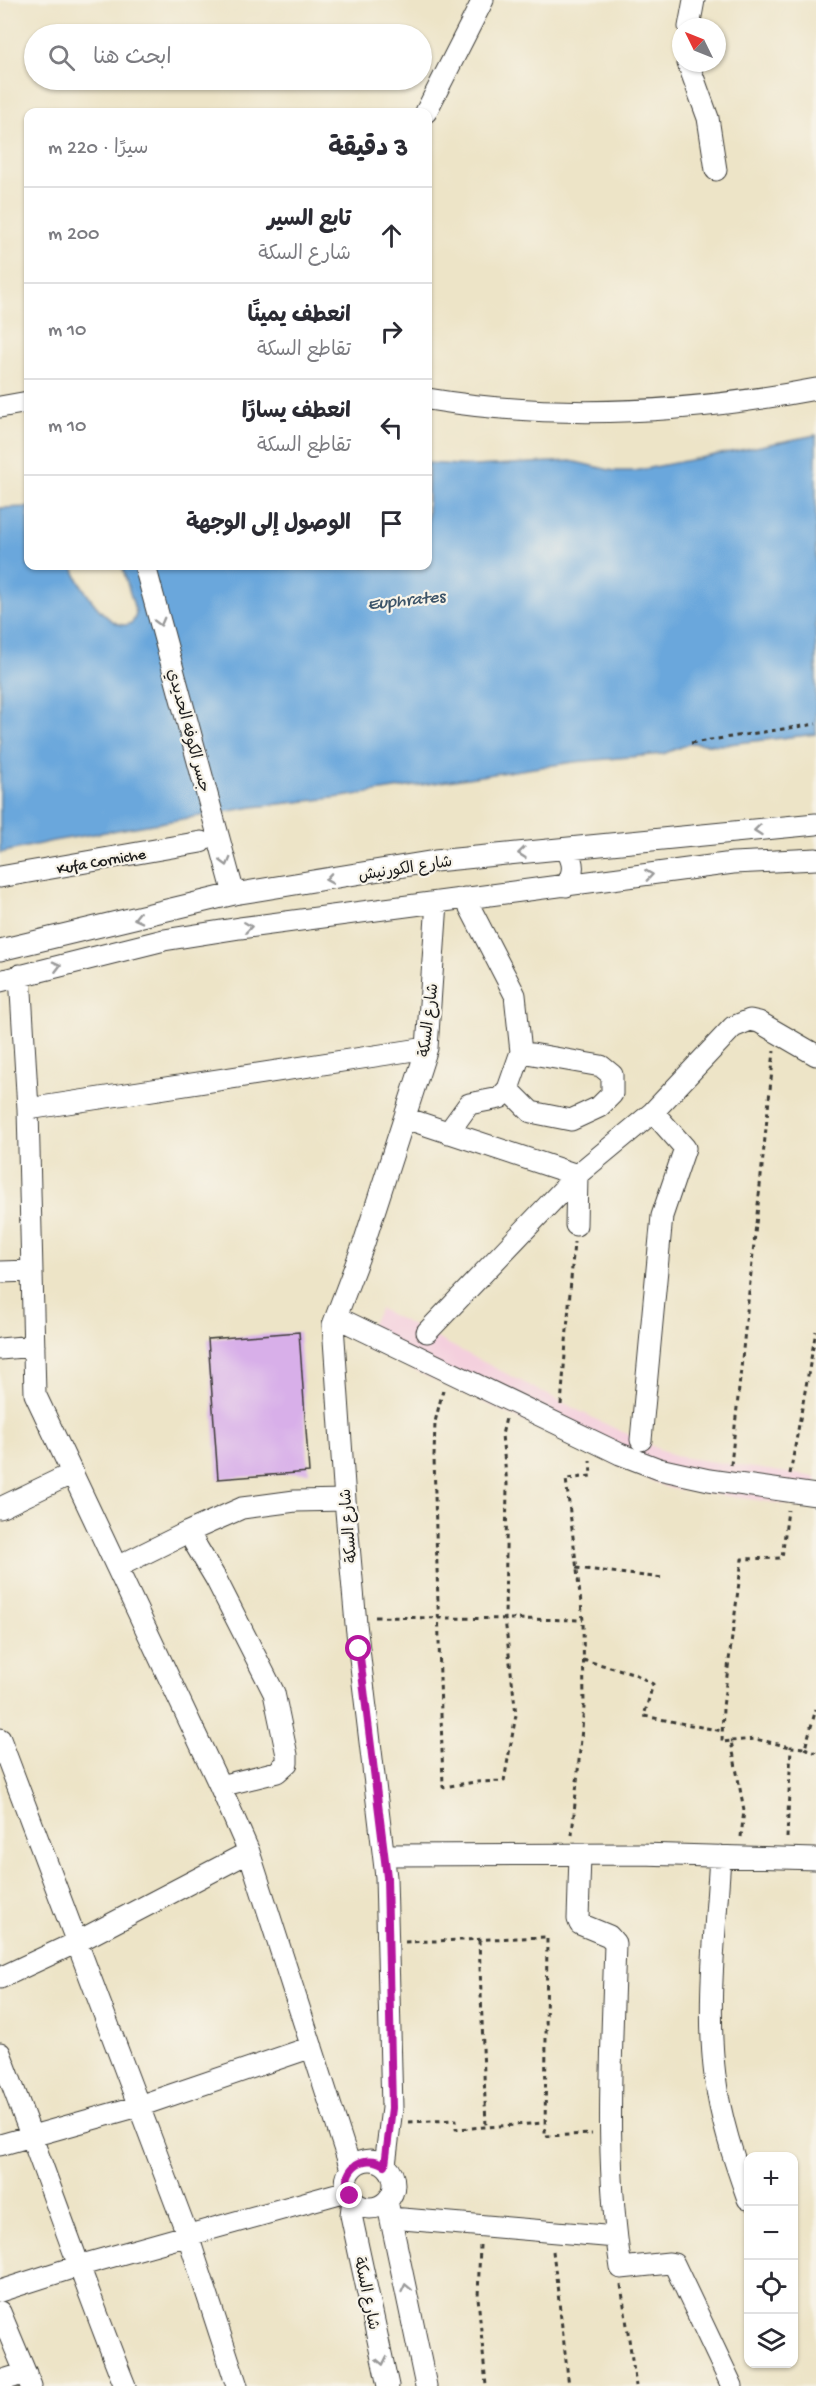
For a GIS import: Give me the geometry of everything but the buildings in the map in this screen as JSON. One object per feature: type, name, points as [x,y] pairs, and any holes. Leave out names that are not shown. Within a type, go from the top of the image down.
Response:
[{"type":"street","points":[[428,108],[483,0]]},
{"type":"street","points":[[691,18],[694,0]]},
{"type":"street","points":[[691,72],[708,118],[716,170]]},
{"type":"street","points":[[432,399],[537,410],[625,411],[712,405],[816,389]]},
{"type":"street","points":[[0,407],[24,403]]},
{"type":"street","name":"جسر الکوفه الحديدي","points":[[146,570],[209,836],[234,894]]},
{"type":"street","name":"شارع الكورنيش","points":[[0,950],[234,894],[435,861],[816,824]]},
{"type":"street","name":"Kufa Corniche","points":[[0,877],[209,836]]},
{"type":"street","points":[[605,845],[600,854],[600,861],[609,881]]},
{"type":"street","points":[[566,849],[573,860],[573,867],[572,875],[566,886]]},
{"type":"street","points":[[616,2237],[480,2225],[359,2205],[350,2196],[346,2184],[351,2169],[249,1852],[220,1785],[35,1394],[28,1109],[10,978],[164,940],[344,913],[609,881],[733,863],[816,858]]},
{"type":"street","points":[[448,1132],[469,1104],[500,1098],[508,1089],[521,1052],[515,995],[465,898]]},
{"type":"street","name":"شارع السكة","points":[[385,2165],[392,2108],[387,1877],[355,1617],[333,1325],[364,1243],[427,1048],[437,902]]},
{"type":"street","points":[[426,1332],[577,1175],[653,1112],[733,1027],[750,1020],[776,1031],[816,1055]]},
{"type":"street","points":[[28,1109],[427,1048]]},
{"type":"street","points":[[508,1089],[531,1112],[571,1120],[598,1107],[612,1094],[612,1075],[601,1066],[521,1052]]},
{"type":"street","points":[[641,1440],[662,1216],[685,1148],[653,1112]]},
{"type":"street","points":[[405,1118],[577,1175]]},
{"type":"street","points":[[576,1225],[577,1175]]},
{"type":"street","points":[[0,1272],[31,1271]]},
{"type":"street","points":[[336,1317],[508,1401],[659,1469],[728,1483],[816,1495]]},
{"type":"street","points":[[0,1349],[34,1346]]},
{"type":"street","points":[[0,1508],[74,1473]]},
{"type":"street","points":[[117,1567],[242,1508],[295,1501],[345,1500]]},
{"type":"street","points":[[188,1532],[216,1579],[274,1692],[287,1755],[287,1763],[277,1772],[220,1785]]},
{"type":"street","points":[[0,1739],[188,2236],[237,2386]]},
{"type":"street","points":[[0,1978],[77,1942],[249,1852]]},
{"type":"street","points":[[384,1855],[816,1859]]},
{"type":"street","points":[[575,1855],[580,1924],[609,1936],[615,1943],[610,2133],[616,2237],[621,2268],[674,2264],[732,2386]]},
{"type":"street","points":[[729,1857],[711,2016],[715,2077],[731,2152],[744,2188]]},
{"type":"street","points":[[0,2145],[138,2106],[312,2047]]},
{"type":"street","points":[[0,2053],[78,2266],[125,2386]]},
{"type":"street","points":[[351,2169],[364,2160],[379,2161],[391,2170],[394,2186],[389,2210],[426,2386]]},
{"type":"street","points":[[0,2290],[188,2236],[350,2196]]},
{"type":"street","name":"شارع السكة","points":[[350,2196],[351,2215],[388,2386]]},
{"type":"street","points":[[0,2312],[28,2380],[0,2381]]},
{"type":"path","points":[[691,743],[816,724]]},
{"type":"path","points":[[728,1483],[776,1031]]},
{"type":"path","points":[[555,1423],[562,1402],[576,1225]]},
{"type":"path","points":[[816,1331],[790,1473],[782,1558],[741,1559],[722,1731],[722,1742],[755,1739],[791,1748],[805,1748],[816,1753]]},
{"type":"path","points":[[451,1372],[439,1401],[435,1422],[443,1787],[475,1782],[504,1781],[516,1715],[505,1619],[507,1484],[502,1435],[508,1401]]},
{"type":"path","points":[[575,1855],[584,1707],[583,1620],[566,1479],[591,1476],[589,1439]]},
{"type":"path","points":[[576,1568],[663,1578]]},
{"type":"path","points":[[355,1617],[583,1620]]},
{"type":"path","points":[[583,1660],[633,1673],[653,1684],[644,1716],[722,1731]]},
{"type":"path","points":[[805,1748],[816,1709]]},
{"type":"path","points":[[729,1857],[744,1810],[731,1741]]},
{"type":"path","points":[[785,1858],[791,1748]]},
{"type":"path","points":[[388,1943],[547,1937],[545,2136],[610,2133]]},
{"type":"path","points":[[478,1939],[486,2127]]},
{"type":"path","points":[[390,2123],[456,2120],[456,2129],[544,2123]]},
{"type":"path","points":[[480,2225],[478,2297],[486,2386]]},
{"type":"path","points":[[550,2231],[569,2386]]},
{"type":"path","points":[[621,2268],[621,2290],[636,2386]]},
{"type":"shaded area","points":[[380,1309],[595,1419],[674,1456],[816,1477],[816,1508],[668,1488],[637,1474],[360,1345]]},
{"type":"water","name":"Euphrates","points":[[816,435],[816,734],[720,745],[691,743],[663,754],[574,762],[342,797],[253,807],[53,841],[0,853],[0,508],[24,507],[24,570],[74,570],[80,583],[103,613],[112,621],[129,624],[134,620],[136,613],[123,570],[432,570],[432,463],[474,466],[571,461],[614,471],[634,471]]},
{"type":"route","points":[[350,2196],[346,2184],[351,2169],[364,2160],[379,2161],[385,2165],[392,2108],[387,1877],[359,1649]]}]
